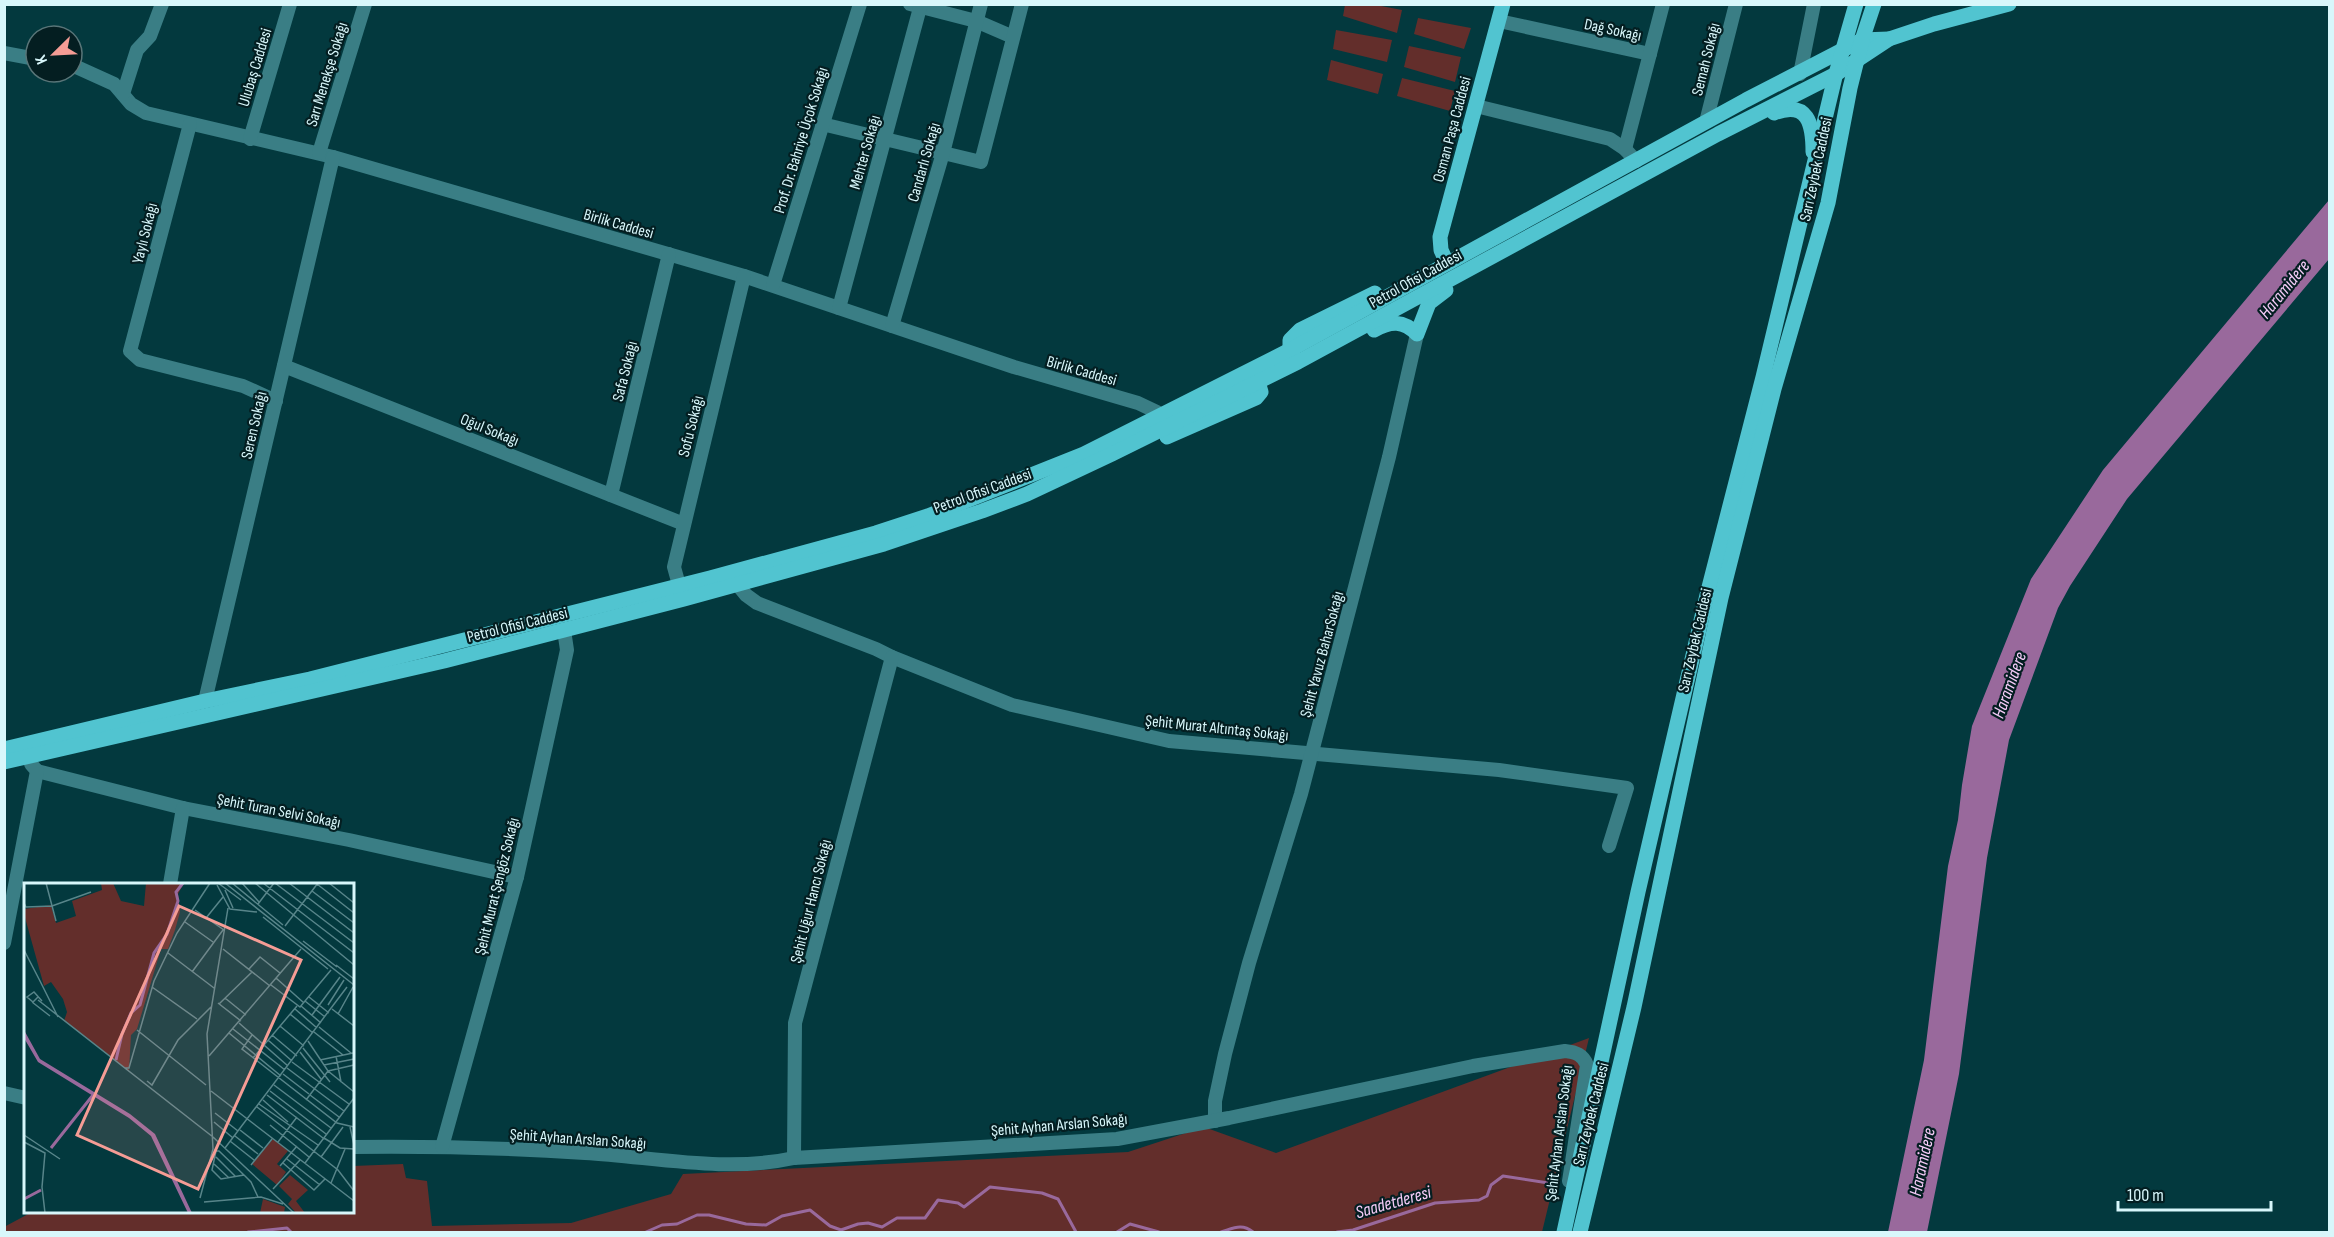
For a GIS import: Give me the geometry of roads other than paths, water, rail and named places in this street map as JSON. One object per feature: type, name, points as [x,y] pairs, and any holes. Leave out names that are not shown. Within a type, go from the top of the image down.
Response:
[{"type":"main road","name":"Osman Paşa Caddesi","points":[[1447,263],[1441,250],[1440,237],[1503,4]]},
{"type":"main road","name":"Sarı Zeybek Caddesi","points":[[1563,1233],[1638,892],[1707,595],[1836,74],[1856,4]]},
{"type":"main road","name":"Sarı Zeybek Caddesi","points":[[1580,1233],[1634,1007],[1721,598],[1774,389],[1828,203],[1850,88],[1874,4]]},
{"type":"main road","name":"Petrol Ofisi Caddesi","points":[[13,749],[444,661],[564,630],[928,516],[1053,468],[1160,416],[1256,375],[1504,250],[1718,134],[1836,74],[1889,39],[1934,24],[2009,4]]},
{"type":"main road","name":"Petrol Ofisi Caddesi","points":[[1294,356],[1290,340],[1306,327],[1369,296],[1447,263],[1862,40],[1889,39]]},
{"type":"main road","points":[[1718,134],[1782,110],[1793,108],[1802,112],[1807,118],[1813,136],[1811,182]]},
{"type":"main road","points":[[1294,356],[1306,364],[1316,361],[1386,323],[1403,324],[1417,334],[1424,311],[1434,298],[1486,265],[1504,250]]},
{"type":"main road","name":"Petrol Ofisi Caddesi","points":[[4,762],[13,749],[205,701],[310,679],[682,592],[737,584],[884,544],[982,512],[1066,476],[1104,464],[1256,398],[1261,392],[1256,375]]},
{"type":"street","points":[[123,94],[136,50],[150,36],[162,4]]},
{"type":"street","name":"Ulubaş Caddesi","points":[[250,139],[290,4]]},
{"type":"street","name":"Sarı Menekşe Sokağı","points":[[326,155],[365,4]]},
{"type":"street","name":"Prof. Dr. Bahriye Üçok Sokağı","points":[[773,285],[860,4]]},
{"type":"street","name":"Candarlı Sokağı","points":[[892,326],[943,153],[981,4]]},
{"type":"street","points":[[822,124],[981,162],[1022,4]]},
{"type":"street","points":[[1625,148],[1663,4]]},
{"type":"street","name":"Semah Sokağı","points":[[1706,122],[1736,4]]},
{"type":"street","points":[[1800,74],[1814,4]]},
{"type":"street","points":[[917,5],[976,21],[1013,37]]},
{"type":"street","name":"Mehter Sokağı","points":[[839,308],[885,140],[917,5]]},
{"type":"street","name":"Dağ Sokağı","points":[[1499,21],[1650,54]]},
{"type":"street","points":[[4,53],[24,57]]},
{"type":"street","name":"Birlik Caddesi","points":[[84,70],[114,84],[131,104],[146,112],[250,139],[326,155],[744,276],[1014,367],[1138,403],[1157,412],[1160,416]]},
{"type":"street","points":[[1476,106],[1610,139],[1625,148],[1636,160]]},
{"type":"street","name":"Yaylı Sokağı","points":[[190,124],[130,351],[140,360],[243,386],[276,401]]},
{"type":"street","name":"Seren Sokağı","points":[[205,701],[284,366],[326,155]]},
{"type":"street","name":"Safa Sokağı","points":[[611,495],[669,254]]},
{"type":"street","name":"Sofu Sokağı","points":[[682,592],[674,567],[744,276]]},
{"type":"street","name":"Şehit Yavuz BaharSokağı","points":[[1215,1121],[1215,1101],[1237,1009],[1302,794],[1389,457],[1417,334]]},
{"type":"street","name":"Oğul Sokağı","points":[[284,366],[684,524]]},
{"type":"street","name":"Şehit Murat Altıntaş Sokağı","points":[[737,584],[757,603],[1012,705],[1138,735],[1169,741],[1499,770],[1627,788],[1609,846]]},
{"type":"street","name":"Şehit Murat Şengöz Sokağı","points":[[442,1147],[517,877],[567,650],[564,630]]},
{"type":"street","name":"Şehit Uğur Hancı Sokağı","points":[[794,1158],[795,1023],[892,657]]},
{"type":"street","points":[[4,943],[37,771],[13,749]]},
{"type":"street","name":"Şehit Turan Selvi Sokağı","points":[[37,771],[183,808],[349,840],[517,877]]},
{"type":"street","points":[[170,883],[183,808]]},
{"type":"street","name":"Şehit Ayhan Arslan Sokağı","points":[[354,1148],[442,1147],[586,1153],[736,1165],[768,1164],[794,1158],[1117,1138],[1215,1121],[1473,1066],[1565,1051],[1581,1056],[1587,1065],[1563,1233]]},
{"type":"street","points":[[4,1093],[24,1098]]},
{"type":"water","name":"Haramidere","points":[[2329,200],[2329,259],[2127,499],[2058,608],[2009,740],[1987,858],[1959,1074],[1927,1232],[1888,1232],[1924,1060],[1948,866],[1958,820],[1972,726],[2031,579],[2103,470]]},
{"type":"waterway","name":"Saadetderesi","points":[[1337,1232],[1353,1230],[1435,1203],[1479,1200],[1487,1196],[1491,1185],[1503,1176],[1555,1184]]},
{"type":"waterway","name":"Saadetderesi","points":[[646,1232],[662,1225],[677,1224],[697,1215],[709,1215],[746,1224],[766,1225],[782,1216],[810,1210],[830,1226],[841,1230],[868,1223],[882,1227],[897,1218],[925,1218],[938,1200],[958,1203],[964,1207],[990,1187],[1042,1193],[1058,1199],[1076,1232]]},
{"type":"waterway","name":"Saadetderesi","points":[[1117,1232],[1130,1224],[1159,1232]]},
{"type":"waterway","name":"Saadetderesi","points":[[1221,1232],[1241,1227],[1253,1232]]},
{"type":"waterway","name":"Saadetderesi","points":[[248,1232],[287,1228],[291,1232]]}]
